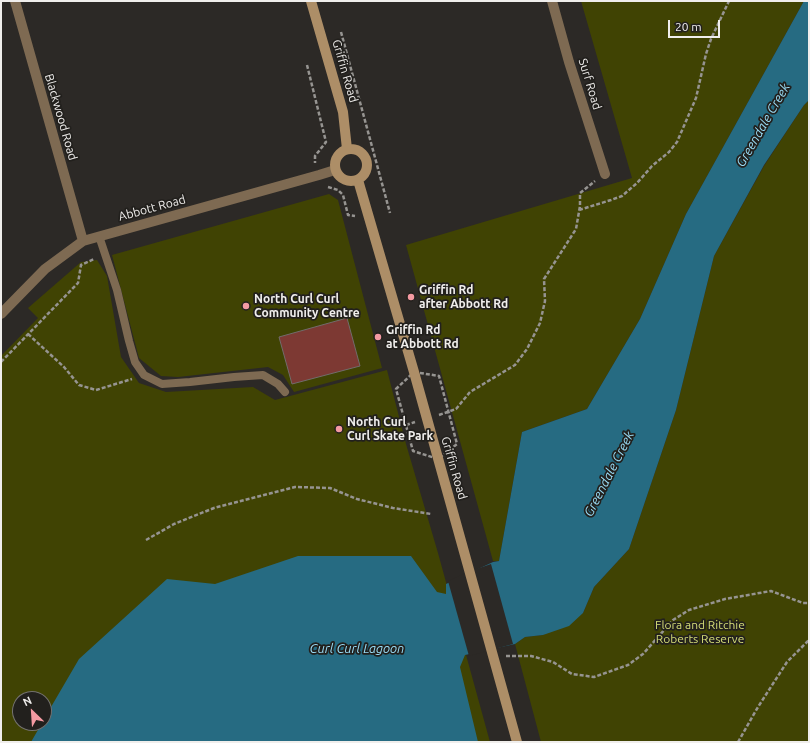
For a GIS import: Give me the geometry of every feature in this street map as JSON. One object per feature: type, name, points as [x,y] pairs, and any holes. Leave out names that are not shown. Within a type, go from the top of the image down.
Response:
[{"type":"main road","name":"Griffin Road","points":[[311,1],[343,112],[347,149]]},
{"type":"main road","points":[[352,148],[358,150],[362,153],[367,162],[365,172],[358,180],[352,181],[342,178],[335,170],[335,159],[338,154],[347,149],[352,148]]},
{"type":"main road","name":"Griffin Road","points":[[358,180],[414,372],[517,742]]},
{"type":"street","name":"Blackwood Road","points":[[15,1],[83,241]]},
{"type":"street","name":"Surf Road","points":[[552,1],[569,62],[605,174]]},
{"type":"street","name":"Abbott Road","points":[[1,314],[45,269],[83,241],[335,170]]},
{"type":"lane","points":[[99,236],[117,290],[135,362],[144,375],[162,384],[234,377],[263,376],[278,384],[285,392]]},
{"type":"path","points":[[579,210],[622,196],[637,183],[652,166],[669,152],[677,142],[696,98],[711,39],[729,1]]},
{"type":"path","points":[[341,32],[390,212]]},
{"type":"path","points":[[307,65],[326,142],[315,156],[314,161]]},
{"type":"path","points":[[449,412],[456,409],[470,392],[515,365],[527,349],[540,323],[545,301],[544,280],[576,229],[580,193],[605,174]]},
{"type":"path","points":[[323,185],[338,190],[343,195],[348,215],[370,218]]},
{"type":"path","points":[[1,362],[78,283],[81,265],[105,254]]},
{"type":"path","points":[[28,334],[64,367],[79,385],[96,390],[144,375]]},
{"type":"path","points":[[414,372],[439,376],[449,412],[457,444],[438,459],[413,451],[396,389],[414,372]]},
{"type":"path","points":[[146,540],[174,524],[214,508],[295,487],[330,488],[357,499],[393,508],[431,514]]},
{"type":"path","points":[[492,653],[531,656],[553,662],[572,674],[594,676],[628,665],[643,654],[673,620],[689,610],[724,599],[771,591],[803,603],[809,603]]},
{"type":"path","points":[[738,742],[787,662],[809,640]]},
{"type":"green space","points":[[581,1],[804,1],[686,214],[640,319],[587,409],[522,432],[499,561],[493,561],[406,245],[632,178]]},
{"type":"green space","name":"Flora and Ritchie Roberts Reserve","points":[[809,100],[809,742],[541,742],[515,644],[525,637],[543,635],[583,613],[594,587],[629,549],[676,410],[714,256],[764,166],[804,105]]},
{"type":"green space","name":"North Curl Curl Community Centre","points":[[329,194],[338,200],[382,368],[294,392],[283,375],[268,367],[178,377],[161,376],[139,358],[112,255]]},
{"type":"green space","points":[[97,260],[107,276],[121,357],[139,383],[166,392],[253,387],[275,400],[387,370],[406,444],[438,553],[490,742],[1,742],[1,356],[38,318],[28,308],[81,262]]},
{"type":"water","name":"Curl Curl Lagoon","points":[[804,1],[809,1],[809,100],[804,105],[764,165],[714,256],[676,410],[629,549],[594,587],[583,613],[569,626],[543,635],[525,637],[515,644],[465,655],[460,667],[478,742],[31,742],[37,731],[52,731],[52,705],[79,659],[167,579],[215,584],[298,556],[411,556],[437,592],[446,594],[446,584],[493,562],[499,561],[522,432],[587,409],[640,319],[686,214]]},
{"type":"pier","points":[[491,564],[513,644],[469,656],[448,581]]},
{"type":"building","points":[[347,318],[360,366],[292,384],[279,337]]},
{"type":"place","name":"Griffin Rd after Abbott Rd","points":[[411,297]]},
{"type":"place","name":"North Curl Curl Community Centre","points":[[246,306]]},
{"type":"place","name":"Griffin Rd at Abbott Rd","points":[[378,337]]},
{"type":"place","name":"North Curl Curl Skate Park","points":[[339,429]]},
{"type":"water label","name":"Greendale Creek","points":[[763,125]]},
{"type":"water label","name":"Greendale Creek","points":[[609,474]]}]
